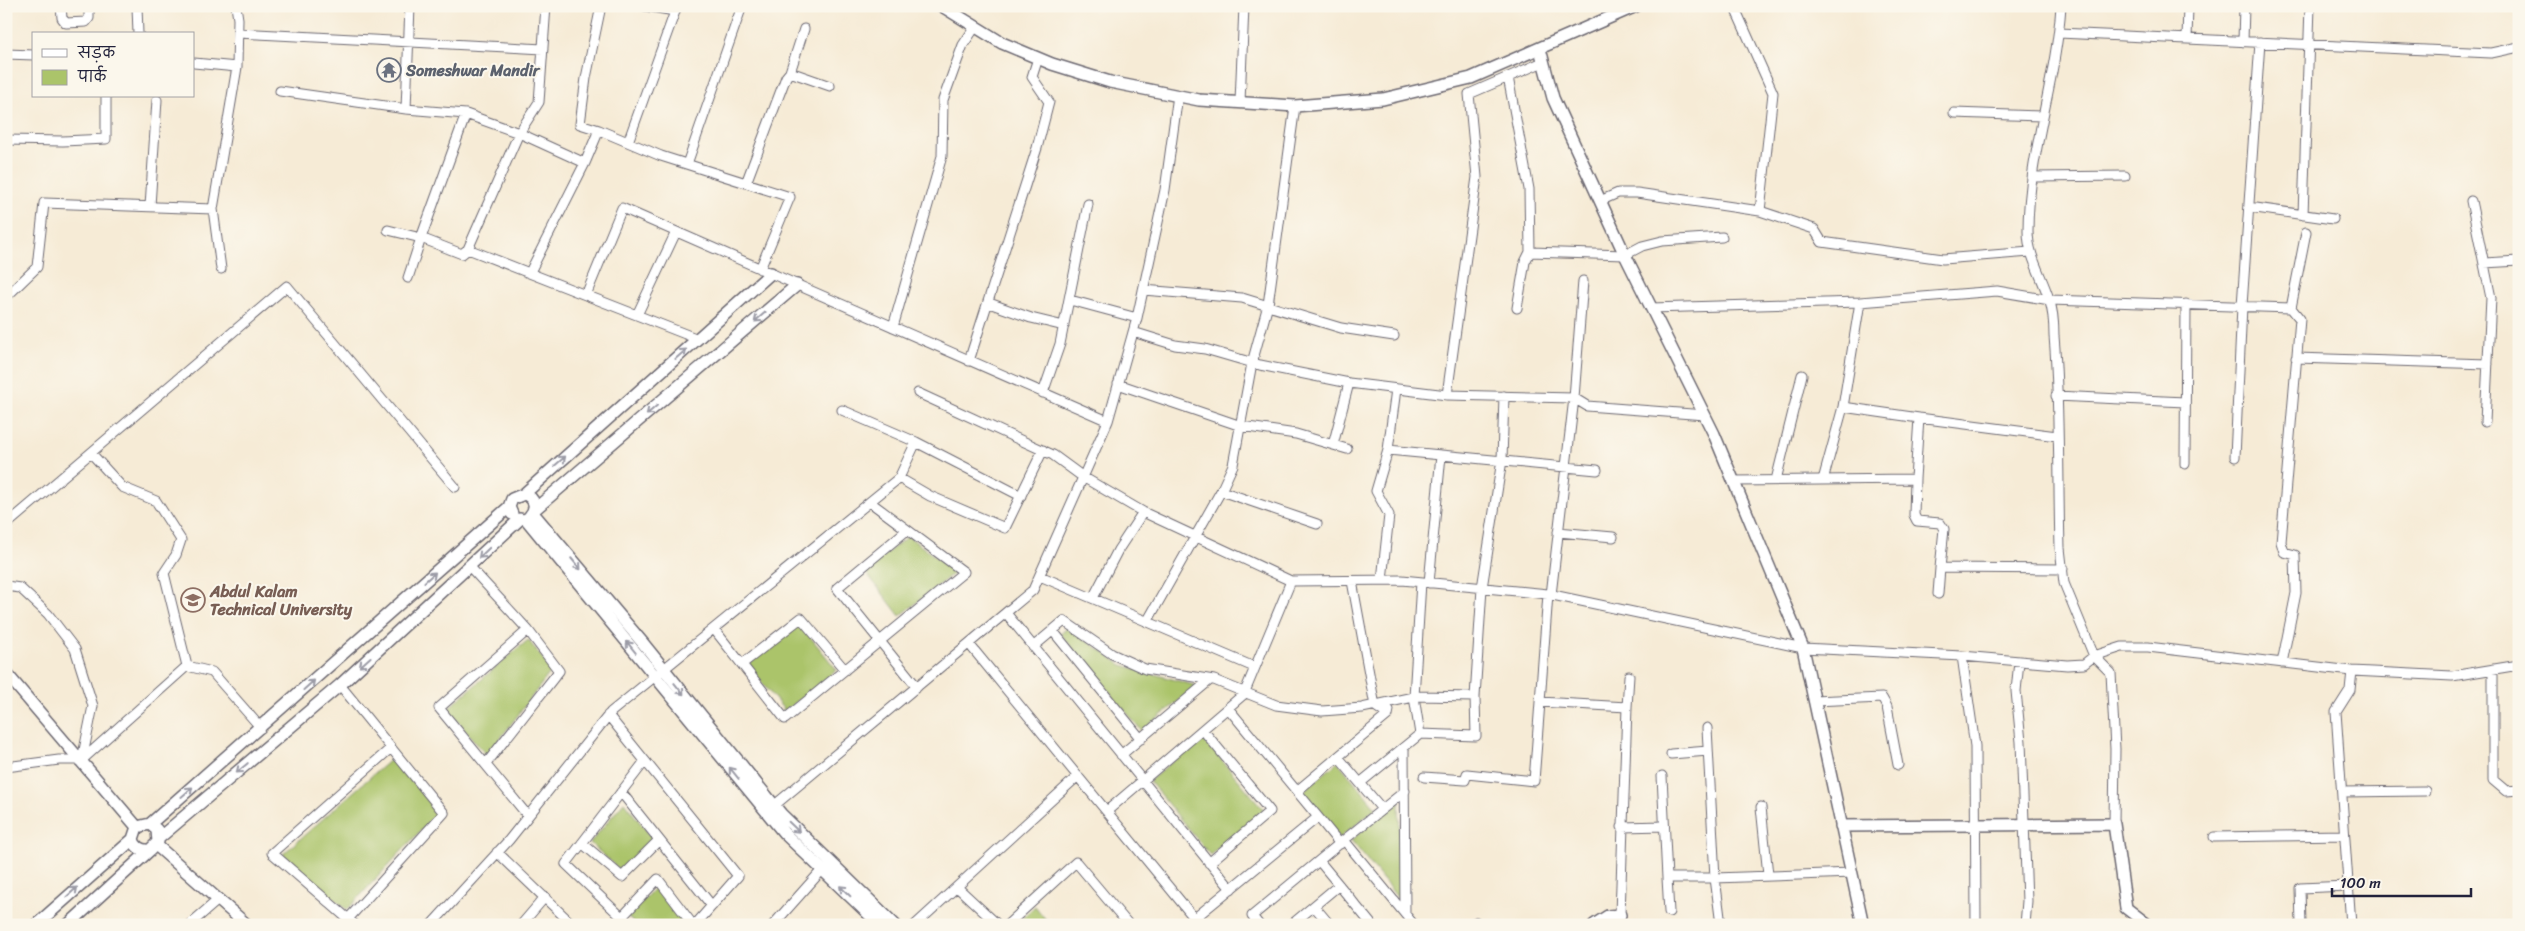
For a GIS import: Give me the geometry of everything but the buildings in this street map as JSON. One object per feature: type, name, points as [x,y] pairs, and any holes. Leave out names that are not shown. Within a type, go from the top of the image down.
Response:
[{"type":"street","points":[[61,6],[62,18],[66,23],[86,22],[89,18],[89,6]]},
{"type":"street","points":[[137,6],[138,32]]},
{"type":"street","points":[[221,269],[213,209],[237,67],[238,33],[236,6]]},
{"type":"street","points":[[406,109],[410,6]]},
{"type":"street","points":[[388,230],[421,238],[462,254],[468,250],[519,133],[539,102],[546,6]]},
{"type":"street","points":[[528,515],[512,515],[510,507],[512,499],[524,494],[698,339],[766,271],[790,197],[687,164],[580,124],[586,78],[601,6]]},
{"type":"street","points":[[628,142],[676,9],[645,6]]},
{"type":"street","points":[[687,164],[742,6]]},
{"type":"street","points":[[942,6],[1002,43],[1038,58],[1110,82],[1199,100],[1295,106],[1383,100],[1471,78],[1540,49],[1616,11],[1636,6]]},
{"type":"street","points":[[1240,102],[1244,6]]},
{"type":"street","points":[[1734,6],[1773,93],[1760,211]]},
{"type":"street","points":[[2061,6],[2059,33],[2042,116],[2033,177],[2029,213],[2030,252],[2050,300],[2054,336],[2060,548],[2064,583],[2094,656],[2111,673],[2115,748],[2114,824],[2126,908],[2148,925]]},
{"type":"street","points":[[2187,39],[2188,6]]},
{"type":"street","points":[[2243,42],[2244,6]]},
{"type":"street","points":[[2303,215],[2310,6]]},
{"type":"street","points":[[893,328],[942,156],[943,100],[963,45],[975,26]]},
{"type":"street","points":[[746,183],[786,77],[790,72],[804,29]]},
{"type":"street","points":[[238,33],[543,49]]},
{"type":"street","points":[[2059,33],[2491,53],[2519,47]]},
{"type":"street","points":[[2235,457],[2242,306],[2260,42]]},
{"type":"street","points":[[1540,49],[1553,98],[1625,255],[1705,415],[1803,648],[1863,925]]},
{"type":"street","points":[[6,54],[32,55]]},
{"type":"street","points":[[969,361],[1037,148],[1049,102],[1032,77],[1038,58]]},
{"type":"street","points":[[1447,395],[1477,177],[1469,94],[1543,62]]},
{"type":"street","points":[[195,63],[237,67]]},
{"type":"street","points":[[790,72],[830,86]]},
{"type":"street","points":[[1508,77],[1529,189],[1530,252],[1525,262],[1517,308]]},
{"type":"street","points":[[280,91],[406,109],[466,114],[519,133],[585,163]]},
{"type":"street","points":[[770,809],[1033,590],[1108,421],[1137,318],[1165,190],[1178,95]]},
{"type":"street","points":[[6,140],[63,142],[106,139],[106,98]]},
{"type":"street","points":[[150,206],[157,100]]},
{"type":"street","points":[[1147,622],[1222,491],[1233,465],[1242,426],[1252,363],[1268,305],[1295,106]]},
{"type":"street","points":[[1954,113],[2042,116]]},
{"type":"street","points":[[408,278],[466,114]]},
{"type":"street","points":[[530,272],[585,163],[599,130]]},
{"type":"street","points":[[2033,177],[2125,176]]},
{"type":"street","points":[[1600,201],[1618,193],[1637,193],[1760,211],[1814,229],[1822,242],[1943,259],[2030,252]]},
{"type":"street","points":[[2471,201],[2491,298],[2485,422]]},
{"type":"street","points":[[6,296],[37,267],[44,203],[213,209]]},
{"type":"street","points":[[1043,393],[1064,326],[1088,204]]},
{"type":"street","points":[[2249,207],[2333,219]]},
{"type":"street","points":[[586,295],[622,208],[1108,421]]},
{"type":"street","points":[[637,315],[676,232]]},
{"type":"street","points":[[2291,308],[2306,232]]},
{"type":"street","points":[[1530,252],[1625,255],[1642,246],[1662,241],[1722,237]]},
{"type":"street","points":[[468,250],[530,272],[698,339]]},
{"type":"street","points":[[2484,263],[2519,261]]},
{"type":"street","points":[[1424,777],[1465,780],[1467,774],[1534,781],[1550,595],[1574,398],[1583,281]]},
{"type":"street","points":[[68,925],[155,844],[340,685],[528,515],[797,285]]},
{"type":"street","points":[[6,525],[287,286],[455,487]]},
{"type":"street","points":[[1143,290],[1242,298],[1341,328],[1394,336]]},
{"type":"street","points":[[1651,308],[1860,302],[1997,291],[2050,300],[2291,308],[2300,319],[2281,542],[2284,552],[2295,555],[2296,593],[2282,663]]},
{"type":"street","points":[[1070,300],[1137,318]]},
{"type":"street","points":[[1823,480],[1843,407],[1860,302]]},
{"type":"street","points":[[989,303],[1031,318],[1064,326]]},
{"type":"street","points":[[2185,464],[2186,304]]},
{"type":"street","points":[[1133,332],[1175,345],[1205,349],[1252,363],[1349,383],[1447,395],[1574,398],[1587,406],[1705,415]]},
{"type":"street","points":[[2296,358],[2488,364]]},
{"type":"street","points":[[1776,480],[1802,375]]},
{"type":"street","points":[[1333,445],[1349,383]]},
{"type":"street","points":[[1118,384],[1242,426],[1296,434],[1347,449]]},
{"type":"street","points":[[1382,580],[1389,515],[1376,491],[1388,450],[1396,389]]},
{"type":"street","points":[[918,393],[1043,450],[1083,478],[1143,512],[1291,581],[1382,580],[1425,582],[1550,595],[1803,648],[2084,664],[2094,656],[2122,647],[2148,647],[2352,671],[2452,676],[2519,665]]},
{"type":"street","points":[[1360,783],[1420,734],[1476,736],[1475,697],[1482,588],[1502,460],[1504,396]]},
{"type":"street","points":[[2056,396],[2186,402]]},
{"type":"street","points":[[1843,407],[2057,436]]},
{"type":"street","points":[[842,410],[916,442],[1021,496]]},
{"type":"street","points":[[1919,418],[1914,515],[1917,521],[1940,523],[1944,529],[1938,594]]},
{"type":"street","points":[[431,925],[498,852],[608,715],[899,478],[916,442]]},
{"type":"street","points":[[899,478],[930,496],[1005,528],[1043,450]]},
{"type":"street","points":[[1388,450],[1597,470]]},
{"type":"street","points":[[90,453],[122,487],[156,501],[181,540],[176,555],[164,573],[187,666]]},
{"type":"street","points":[[1420,734],[1414,697],[1425,582],[1441,455]]},
{"type":"street","points":[[1733,481],[1915,479]]},
{"type":"street","points":[[1222,491],[1317,524]]},
{"type":"street","points":[[524,494],[531,498],[528,515],[660,673],[770,809],[822,870],[880,925]]},
{"type":"street","points":[[714,629],[785,719],[964,572],[870,502]]},
{"type":"street","points":[[137,827],[150,824],[510,507]]},
{"type":"street","points":[[1093,598],[1118,550],[1143,512]]},
{"type":"street","points":[[907,530],[837,588],[917,687]]},
{"type":"street","points":[[1558,532],[1614,537]]},
{"type":"street","points":[[470,566],[528,630],[560,671],[486,764]]},
{"type":"street","points":[[1940,568],[2063,569]]},
{"type":"street","points":[[1040,576],[1254,667]]},
{"type":"street","points":[[1352,580],[1376,706],[1388,715]]},
{"type":"street","points":[[1106,811],[1244,694],[1291,581]]},
{"type":"street","points":[[6,586],[20,588],[48,614],[75,649],[93,706],[82,760]]},
{"type":"street","points":[[1006,614],[1231,889]]},
{"type":"street","points":[[742,664],[801,618],[845,670]]},
{"type":"street","points":[[1033,647],[1064,621],[1112,654],[1146,669],[1210,680],[1276,705],[1322,711],[1376,706],[1414,697],[1475,697]]},
{"type":"street","points":[[528,630],[439,708],[528,816]]},
{"type":"street","points":[[1053,631],[1141,739]]},
{"type":"street","points":[[969,644],[1198,921],[1231,889],[1318,817]]},
{"type":"street","points":[[1962,656],[1975,746],[1976,925]]},
{"type":"street","points":[[2019,661],[2016,691],[2021,742],[2027,901],[2025,925]]},
{"type":"street","points":[[187,666],[212,672],[261,728]]},
{"type":"street","points":[[6,767],[59,760],[82,760],[187,666]]},
{"type":"street","points":[[2493,669],[2493,780],[2506,790],[2519,790]]},
{"type":"street","points":[[2351,925],[2336,712],[2350,690],[2352,671]]},
{"type":"street","points":[[6,673],[82,760],[137,827]]},
{"type":"street","points":[[1594,925],[1608,916],[1618,920],[1629,676]]},
{"type":"street","points":[[1121,756],[1210,680]]},
{"type":"street","points":[[340,685],[444,813],[352,922],[272,853],[391,748]]},
{"type":"street","points":[[1814,701],[1882,698],[1887,707],[1898,764]]},
{"type":"street","points":[[1297,791],[1388,715],[1390,702]]},
{"type":"street","points":[[1540,702],[1627,707]]},
{"type":"street","points":[[1228,708],[1318,817],[1414,925]]},
{"type":"street","points":[[608,715],[738,876],[694,925],[658,879],[622,917]]},
{"type":"street","points":[[1707,728],[1715,878],[1721,925]]},
{"type":"street","points":[[1203,730],[1270,811],[1209,863]]},
{"type":"street","points":[[1404,747],[1405,914]]},
{"type":"street","points":[[1671,754],[1708,751]]},
{"type":"street","points":[[1338,757],[1382,809]]},
{"type":"street","points":[[630,925],[566,864],[645,761]]},
{"type":"street","points":[[916,925],[1078,776]]},
{"type":"street","points":[[1662,776],[1669,912]]},
{"type":"street","points":[[1259,925],[1252,916],[1405,791]]},
{"type":"street","points":[[2342,792],[2425,791]]},
{"type":"street","points":[[621,792],[712,906]]},
{"type":"street","points":[[1761,807],[1768,876]]},
{"type":"street","points":[[770,809],[894,925]]},
{"type":"street","points":[[150,824],[157,830],[155,844]]},
{"type":"street","points":[[1841,826],[2114,824]]},
{"type":"street","points":[[1622,827],[1664,826]]},
{"type":"street","points":[[36,925],[133,838],[137,827]]},
{"type":"street","points":[[2214,837],[2344,835]]},
{"type":"street","points":[[133,838],[139,848],[155,844]]},
{"type":"street","points":[[582,843],[622,877],[659,840]]},
{"type":"street","points":[[155,844],[247,925]]},
{"type":"street","points":[[498,852],[573,925]]},
{"type":"street","points":[[1007,925],[1076,862],[1129,925]]},
{"type":"street","points":[[1320,862],[1372,925]]},
{"type":"street","points":[[773,925],[822,870]]},
{"type":"street","points":[[1667,878],[1852,873]]},
{"type":"street","points":[[1291,925],[1339,885]]},
{"type":"street","points":[[2301,925],[2300,888],[2348,886]]},
{"type":"street","points":[[957,887],[998,925]]},
{"type":"street","points":[[521,925],[545,898]]},
{"type":"street","points":[[190,925],[218,900]]},
{"type":"street","points":[[1314,906],[1330,925]]},
{"type":"street","points":[[1471,925],[1476,922],[1479,925]]},
{"type":"green space","points":[[908,536],[955,572],[900,616],[865,571]]},
{"type":"green space","points":[[799,623],[837,670],[785,711],[747,665]]},
{"type":"green space","points":[[1068,628],[1122,665],[1197,686],[1142,731],[1060,633]]},
{"type":"green space","points":[[528,640],[552,670],[487,756],[447,709]]},
{"type":"green space","points":[[1202,737],[1264,810],[1210,855],[1149,781]]},
{"type":"green space","points":[[392,758],[438,812],[347,910],[283,854]]},
{"type":"green space","points":[[1338,762],[1376,808],[1340,838],[1302,792]]},
{"type":"green space","points":[[1399,800],[1401,902],[1351,840]]},
{"type":"green space","points":[[624,802],[653,839],[622,872],[590,843]]},
{"type":"green space","points":[[657,885],[687,923],[685,925],[636,925],[628,917]]},
{"type":"green space","points":[[1035,906],[1050,925],[1015,925]]},
{"type":"place","name":"Someshwar Mandir","points":[[389,70]]},
{"type":"place","name":"Abdul Kalam Technical University","points":[[193,600]]}]
